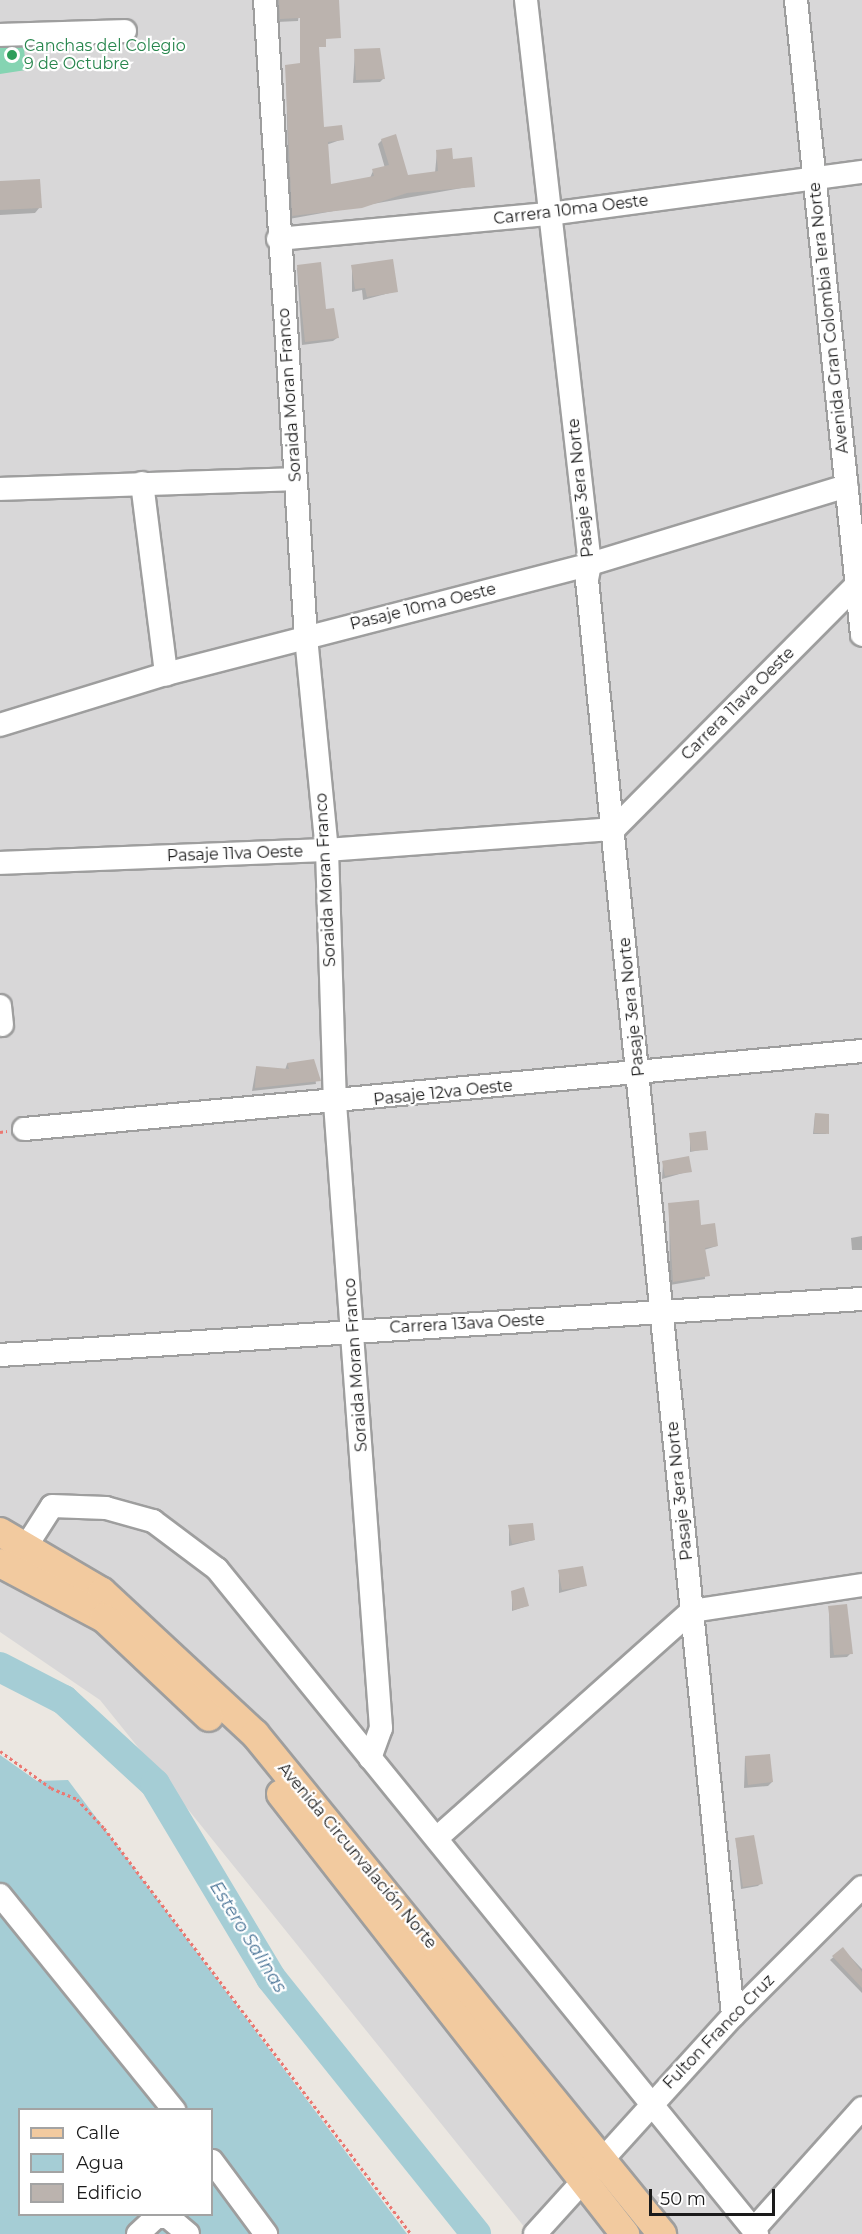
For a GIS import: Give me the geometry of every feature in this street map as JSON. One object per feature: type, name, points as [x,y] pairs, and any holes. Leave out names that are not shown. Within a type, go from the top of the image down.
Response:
[{"type":"main road","name":"Avenida Circunvalación Norte","points":[[0,1532],[27,1545],[102,1592],[174,1656],[255,1734],[307,1810],[581,2182],[625,2234]]},
{"type":"main road","name":"Avenida Circunvalación Norte","points":[[0,1563],[104,1618],[307,1810],[601,2158],[662,2234]]},
{"type":"street","name":"Soraida Moran Franco","points":[[265,0],[306,636],[327,850],[335,1103],[355,1329],[381,1728],[370,1758]]},
{"type":"street","name":"Pasaje 3era Norte","points":[[526,0],[590,564],[587,580],[733,2016]]},
{"type":"street","name":"Avenida Gran Colombia 1era Norte","points":[[796,0],[846,486],[859,582],[862,636]]},
{"type":"street","points":[[0,35],[125,31]]},
{"type":"street","name":"Carrera 10ma Oeste","points":[[279,239],[550,214],[862,172]]},
{"type":"street","points":[[0,489],[296,479]]},
{"type":"street","points":[[141,483],[166,674]]},
{"type":"street","name":"Pasaje 10ma Oeste","points":[[0,725],[166,674],[590,564],[846,486]]},
{"type":"street","name":"Carrera 11ava Oeste","points":[[614,829],[859,582]]},
{"type":"street","name":"Pasaje 11va Oeste","points":[[0,863],[327,850],[614,829]]},
{"type":"street","name":"Pasaje 12va Oeste","points":[[24,1129],[335,1103],[862,1051]]},
{"type":"street","name":"Carrera 13ava Oeste","points":[[0,1355],[355,1329],[662,1315],[862,1299]]},
{"type":"street","points":[[27,1545],[46,1513],[63,1503],[153,1521],[217,1569],[756,2232],[862,2108]]},
{"type":"street","points":[[438,1838],[692,1611],[862,1585]]},
{"type":"street","name":"Fulton Franco Cruz","points":[[535,2234],[601,2158],[733,2016],[862,1887]]},
{"type":"street","points":[[0,1895],[173,2108]]},
{"type":"street","points":[[213,2162],[266,2234]]},
{"type":"street","points":[[138,2234],[156,2217],[168,2217],[189,2234]]},
{"type":"path","points":[[0,1750],[51,1788],[77,1799],[104,1828],[411,2234]]},
{"type":"shaded area","points":[[0,0],[862,0],[862,2234],[530,2234],[100,1700],[0,1632]]},
{"type":"green space","name":"Canchas del Colegio 9 de Octubre","points":[[23,38],[26,70],[0,74],[0,41]]},
{"type":"water","points":[[0,1755],[37,1781],[68,1780],[407,2234],[0,2234]]},
{"type":"building","points":[[279,0],[339,0],[341,38],[326,39],[326,47],[319,47],[324,127],[342,125],[344,140],[328,142],[331,184],[374,176],[372,169],[389,165],[381,139],[396,134],[408,175],[438,171],[436,150],[452,148],[453,159],[472,157],[475,187],[407,193],[362,208],[292,216],[285,65],[300,63],[300,18],[280,19]]},
{"type":"building","points":[[380,48],[385,79],[356,80],[354,49]]},
{"type":"building","points":[[40,179],[42,208],[0,210],[0,181]]},
{"type":"building","points":[[393,259],[398,292],[367,297],[365,288],[355,289],[351,265]]},
{"type":"building","points":[[321,262],[326,309],[334,308],[339,338],[305,342],[297,265]]},
{"type":"building","points":[[314,1059],[321,1081],[255,1088],[256,1066],[289,1069],[287,1063]]},
{"type":"building","points":[[815,1113],[829,1114],[829,1134],[814,1133]]},
{"type":"building","points":[[706,1131],[708,1150],[691,1151],[689,1133]]},
{"type":"building","points":[[689,1156],[692,1172],[665,1176],[662,1161]]},
{"type":"building","points":[[699,1200],[701,1225],[715,1223],[718,1246],[705,1248],[710,1276],[673,1282],[668,1203]]},
{"type":"building","points":[[533,1523],[535,1540],[512,1544],[508,1525]]},
{"type":"building","points":[[583,1566],[587,1586],[562,1590],[558,1570]]},
{"type":"building","points":[[524,1587],[529,1606],[513,1610],[511,1591]]},
{"type":"building","points":[[847,1604],[853,1654],[834,1655],[828,1606]]},
{"type":"building","points":[[770,1754],[773,1782],[748,1785],[745,1756]]},
{"type":"building","points":[[754,1835],[763,1884],[743,1887],[735,1838]]},
{"type":"building","points":[[843,1947],[862,1972],[862,1988],[832,1956]]},
{"type":"waterway","name":"Estero Salinas","points":[[0,1667],[64,1700],[155,1784],[271,1978],[476,2234]]},
{"type":"place","name":"Canchas del Colegio 9 de Octubre","points":[[12,55]]}]
